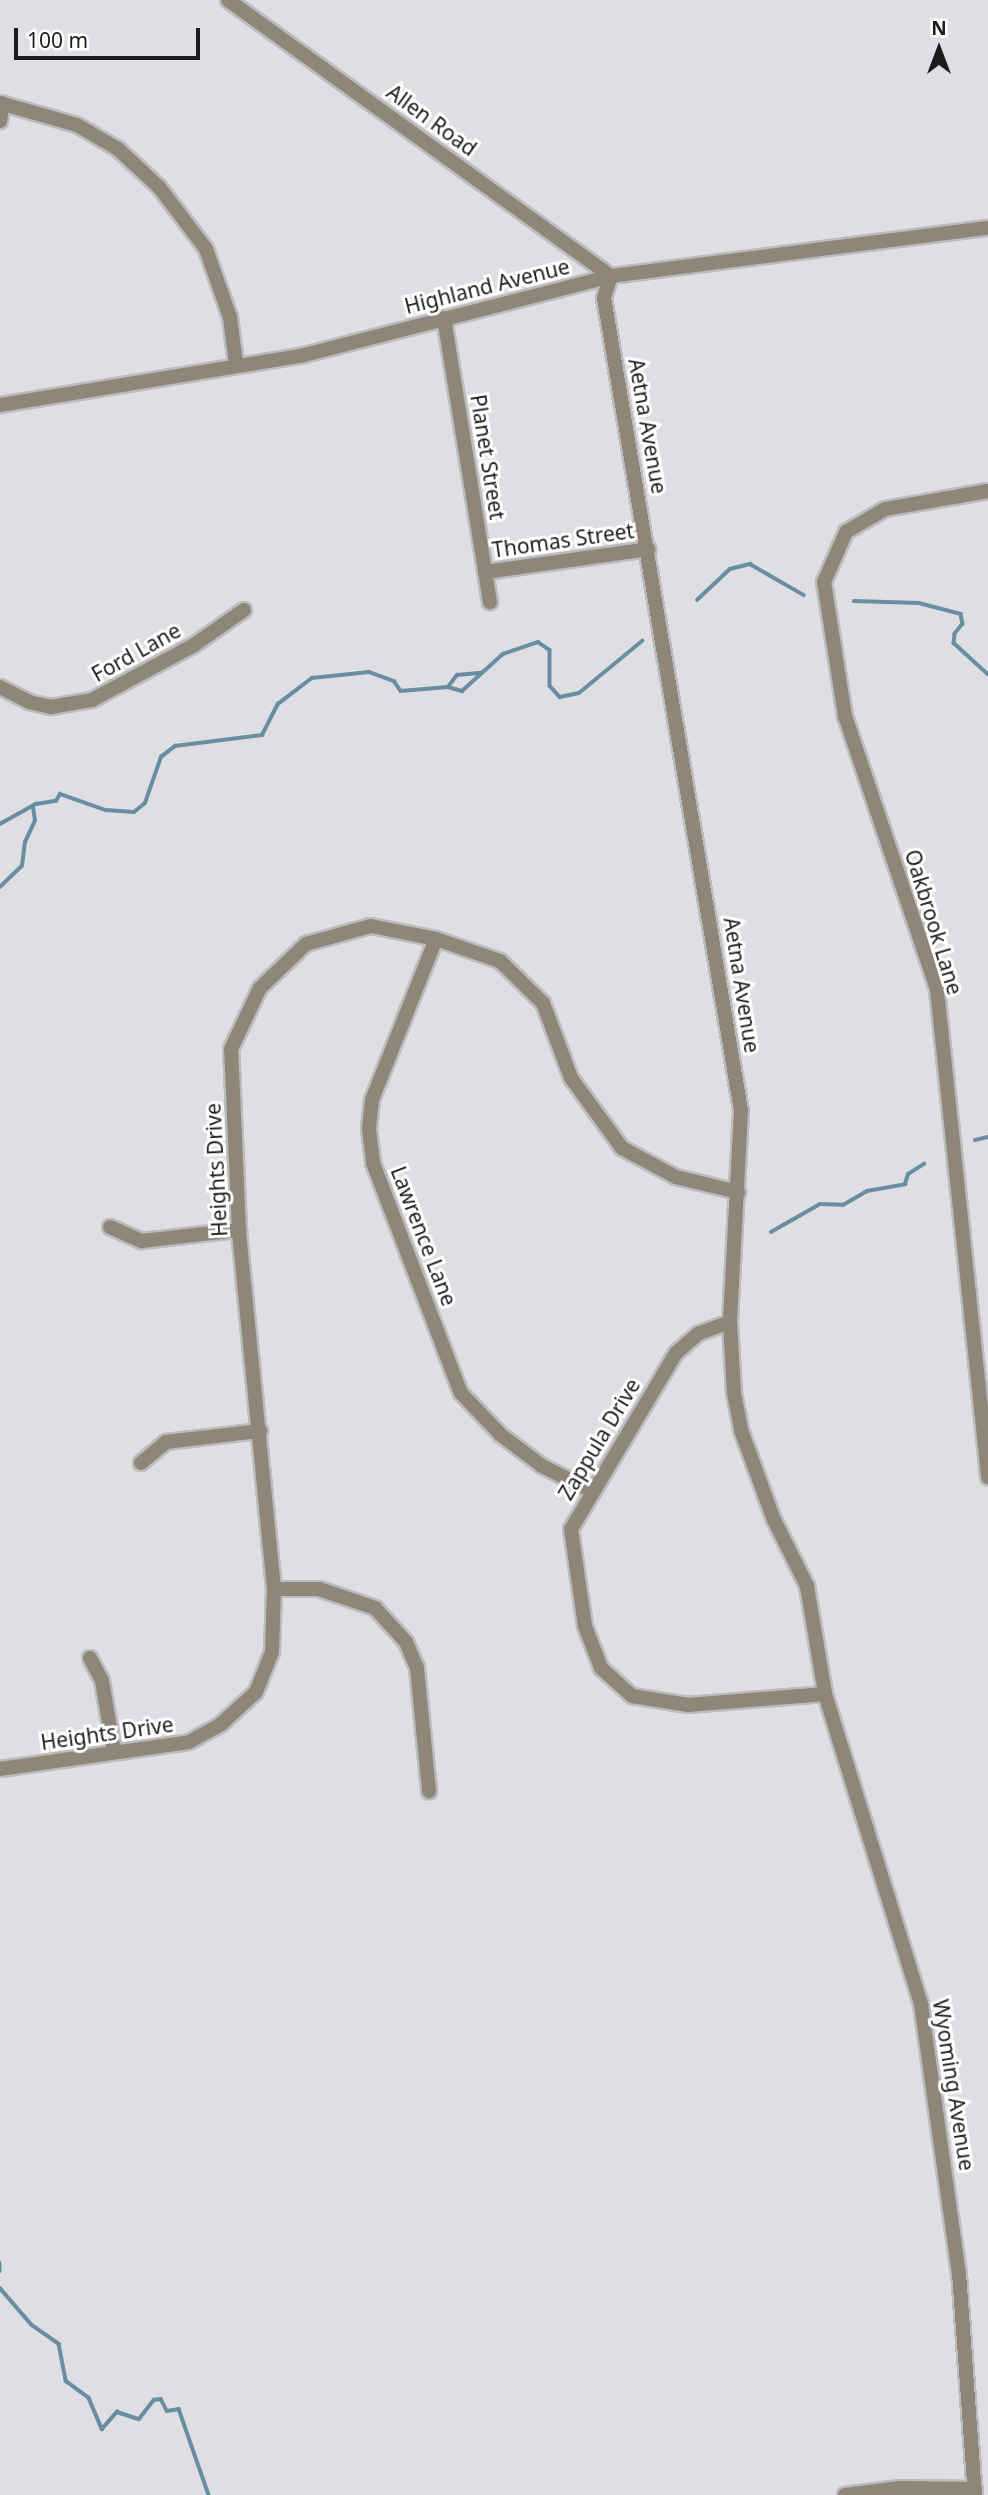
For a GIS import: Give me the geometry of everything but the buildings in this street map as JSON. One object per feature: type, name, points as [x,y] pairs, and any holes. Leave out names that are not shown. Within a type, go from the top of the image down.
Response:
[{"type":"street","name":"Allen Road","points":[[228,0],[611,276]]},
{"type":"street","points":[[0,121],[1,103],[77,125],[118,149],[159,187],[206,249],[230,317],[236,364]]},
{"type":"street","name":"Highland Avenue","points":[[0,405],[236,364],[304,355],[611,276],[988,228]]},
{"type":"street","name":"Aetna Avenue","points":[[611,276],[604,298],[741,1111],[730,1322],[734,1393],[741,1430],[774,1520],[807,1586],[825,1694]]},
{"type":"street","name":"Planet Street","points":[[444,318],[490,602]]},
{"type":"street","name":"Oakbrook Lane","points":[[984,491],[885,509],[846,532],[824,582],[845,716],[937,990],[988,1477]]},
{"type":"street","name":"Thomas Street","points":[[485,572],[648,549]]},
{"type":"street","name":"Ford Lane","points":[[0,687],[29,702],[51,706],[92,700],[194,645],[244,610]]},
{"type":"street","name":"Heights Drive","points":[[0,1769],[190,1742],[221,1724],[256,1692],[272,1653],[274,1589],[239,1230],[231,1049],[260,988],[306,944],[372,926],[436,939],[500,961],[543,1003],[570,1078],[622,1147],[676,1177],[738,1192]]},
{"type":"street","name":"Lawrence Lane","points":[[436,939],[372,1100],[369,1129],[373,1163],[461,1393],[501,1435],[542,1466],[590,1490]]},
{"type":"street","points":[[110,1227],[142,1241],[239,1230]]},
{"type":"street","name":"Zappula Drive","points":[[730,1322],[699,1333],[676,1353],[590,1490],[571,1530],[585,1626],[601,1668],[632,1696],[688,1705],[825,1694]]},
{"type":"street","points":[[141,1463],[166,1442],[260,1431]]},
{"type":"street","points":[[274,1589],[319,1589],[375,1608],[406,1642],[417,1668],[429,1791]]},
{"type":"street","points":[[90,1658],[103,1681],[114,1751]]},
{"type":"street","name":"Wyoming Avenue","points":[[825,1694],[921,2004],[959,2273],[975,2492]]},
{"type":"street","points":[[845,2495],[900,2488],[975,2492]]},
{"type":"waterway","points":[[697,600],[730,569],[750,564],[804,595]]},
{"type":"waterway","points":[[854,601],[919,603],[961,614],[963,624],[955,634],[954,643],[988,674]]},
{"type":"waterway","points":[[0,824],[36,804],[56,801],[60,794],[106,810],[134,812],[145,803],[161,757],[175,746],[262,735],[278,704],[312,678],[369,672],[394,681],[401,691],[448,687],[462,691],[503,654],[538,642],[550,650],[550,686],[560,697],[579,693],[642,641]]},
{"type":"waterway","points":[[448,687],[457,675],[481,673]]},
{"type":"waterway","points":[[0,887],[22,866],[25,842],[35,821],[33,807]]},
{"type":"waterway","points":[[975,1140],[988,1137]]},
{"type":"waterway","points":[[771,1232],[820,1204],[843,1205],[867,1191],[905,1184],[908,1174],[924,1164]]},
{"type":"waterway","points":[[0,2263],[0,2271]]},
{"type":"waterway","points":[[0,2288],[32,2325],[59,2344],[66,2381],[89,2398],[102,2429],[117,2412],[139,2419],[154,2400],[161,2399],[167,2411],[179,2409],[209,2495]]}]
